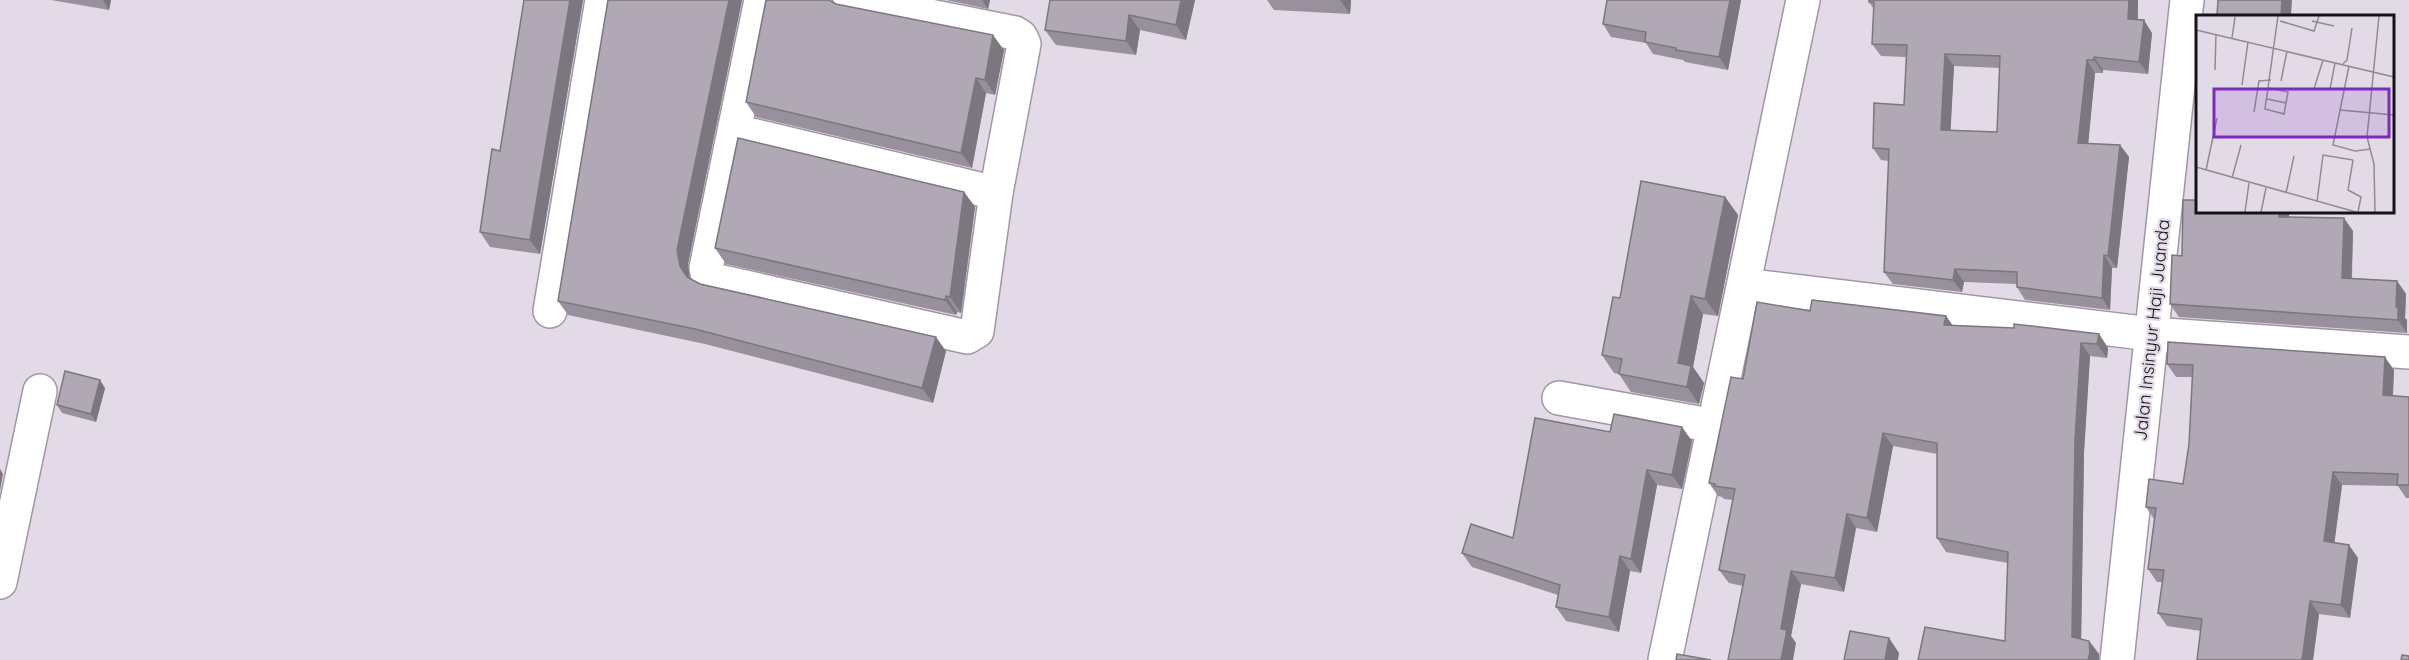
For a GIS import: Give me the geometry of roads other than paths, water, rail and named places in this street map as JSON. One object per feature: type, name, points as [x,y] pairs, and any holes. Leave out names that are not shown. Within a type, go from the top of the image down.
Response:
[{"type":"street","points":[[549,311],[602,0]]},
{"type":"street","points":[[761,0],[706,268],[708,276],[714,280],[967,337],[977,331],[996,193],[1024,44],[1016,33],[850,0]]},
{"type":"street","points":[[1665,660],[1803,0]]},
{"type":"street","name":"Jalan Insinyur Haji Juanda","points":[[2117,660],[2187,0]]},
{"type":"street","points":[[735,131],[996,193]]},
{"type":"street","points":[[1744,285],[2151,334],[2409,352]]},
{"type":"street","points":[[0,582],[40,391]]},
{"type":"street","points":[[1559,398],[1715,426]]}]
